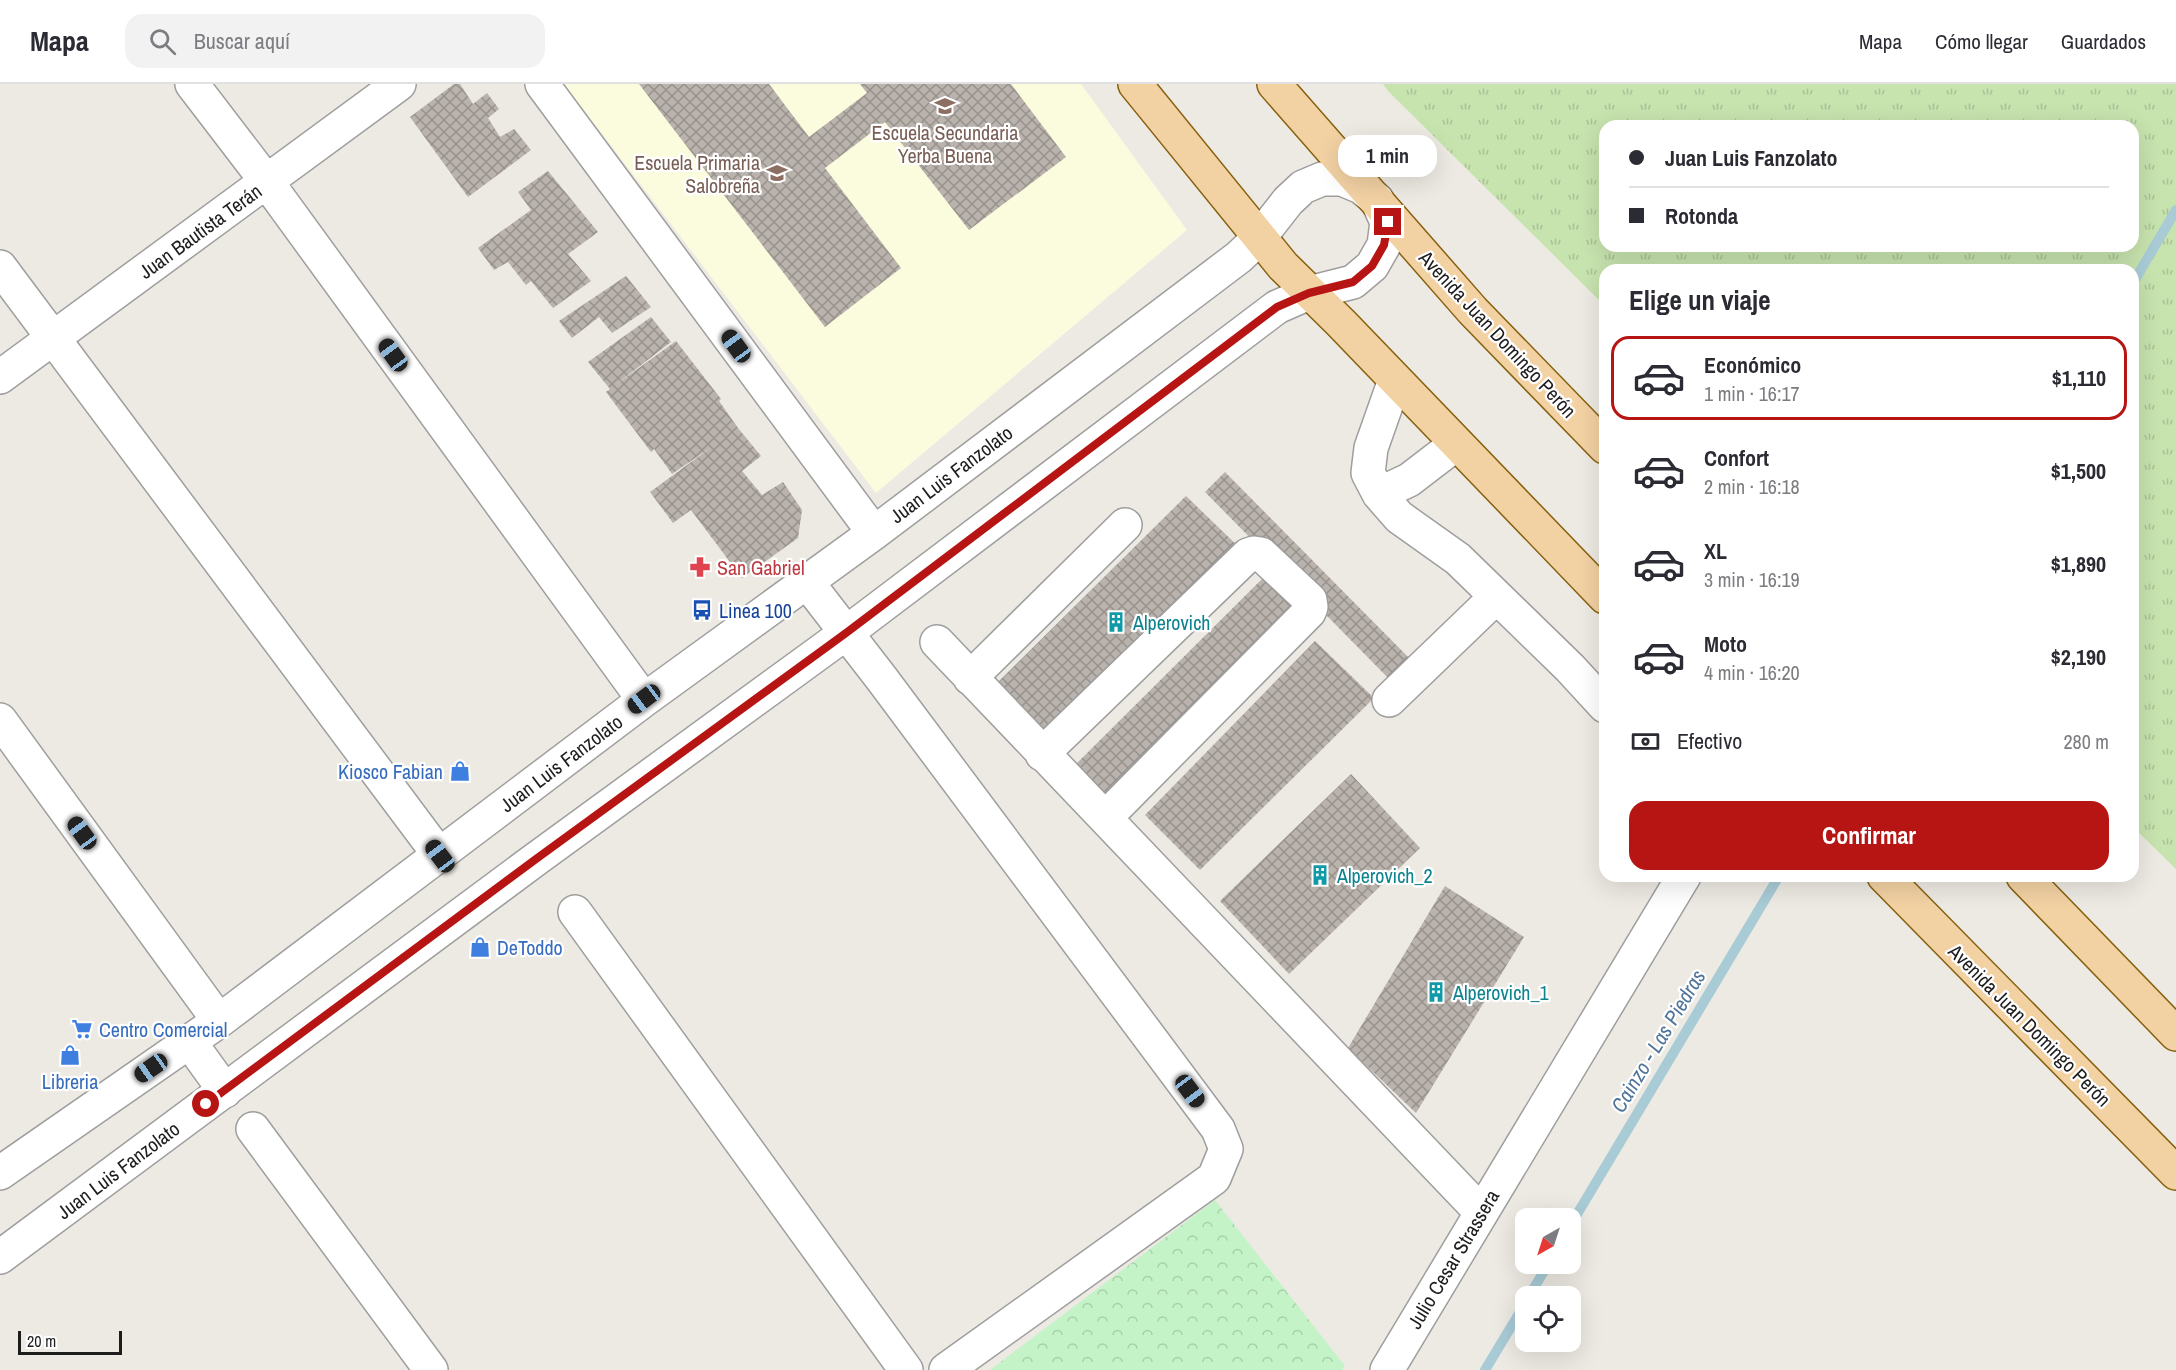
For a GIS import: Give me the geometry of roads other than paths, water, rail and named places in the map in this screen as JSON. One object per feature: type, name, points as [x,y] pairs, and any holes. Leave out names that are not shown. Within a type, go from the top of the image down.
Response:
[{"type":"main road","points":[[1135,84],[1282,266],[1341,323],[1599,591]]},
{"type":"main road","name":"Avenida Juan Domingo Perón","points":[[1274,84],[1473,311],[1599,441]]},
{"type":"main road","name":"Avenida Juan Domingo Perón","points":[[1890,882],[2176,1173]]},
{"type":"main road","points":[[2029,882],[2176,1034]]},
{"type":"street","points":[[192,84],[267,182],[644,699]]},
{"type":"street","name":"Juan Bautista Terán","points":[[0,377],[399,84]]},
{"type":"street","points":[[542,84],[874,533]]},
{"type":"street","points":[[1259,238],[1288,201],[1304,187],[1322,179],[1342,179],[1361,187],[1377,200],[1388,222],[1384,245],[1372,266],[1353,282],[1309,293]]},
{"type":"street","name":"Juan Luis Fanzolato","points":[[0,1173],[219,1020],[440,856],[644,699],[874,533],[1239,257],[1259,238]]},
{"type":"street","points":[[0,267],[440,856]]},
{"type":"street","name":"Juan Luis Fanzolato","points":[[0,1257],[536,859],[846,633],[1277,307],[1309,293]]},
{"type":"street","points":[[1395,380],[1371,448],[1368,473],[1379,494],[1399,516],[1458,559],[1570,668],[1599,699]]},
{"type":"street","points":[[1379,494],[1409,480],[1456,444]]},
{"type":"street","points":[[970,678],[1125,525]]},
{"type":"street","points":[[1042,754],[1248,555],[1261,554],[1310,600],[1309,612],[1105,818]]},
{"type":"street","points":[[807,582],[1218,1129],[1226,1149],[1214,1178],[946,1370]]},
{"type":"street","points":[[1389,700],[1496,597]]},
{"type":"street","points":[[937,642],[1481,1212]]},
{"type":"street","points":[[0,720],[219,1020]]},
{"type":"street","name":"Julio Cesar Strassera","points":[[1386,1370],[1680,882]]},
{"type":"street","points":[[575,912],[906,1370]]},
{"type":"street","points":[[189,1041],[225,1091]]},
{"type":"street","points":[[253,1129],[431,1370]]},
{"type":"waterway","name":"Cainzo - Las Piedras","points":[[2139,273],[2176,210]]},
{"type":"waterway","name":"Cainzo - Las Piedras","points":[[1581,1208],[1775,882]]},
{"type":"waterway","name":"Cainzo - Las Piedras","points":[[1535,1286],[1542,1274]]},
{"type":"waterway","name":"Cainzo - Las Piedras","points":[[1485,1370],[1515,1320]]},
{"type":"place","name":"Escuela Secundaria Yerba Buena","points":[[945,106]]},
{"type":"place","name":"Escuela Primaria Salobreña","points":[[777,173]]},
{"type":"place","name":"San Gabriel","points":[[700,567]]},
{"type":"place","name":"Linea 100","points":[[702,610]]},
{"type":"place","name":"Alperovich","points":[[1116,622]]},
{"type":"place","name":"Kiosco Fabian","points":[[460,771]]},
{"type":"place","name":"Alperovich_2","points":[[1320,875]]},
{"type":"place","name":"DeToddo","points":[[480,947]]},
{"type":"place","name":"Alperovich_1","points":[[1436,992]]},
{"type":"place","name":"Centro Comercial","points":[[82,1029]]},
{"type":"place","name":"Libreria","points":[[70,1055]]}]
